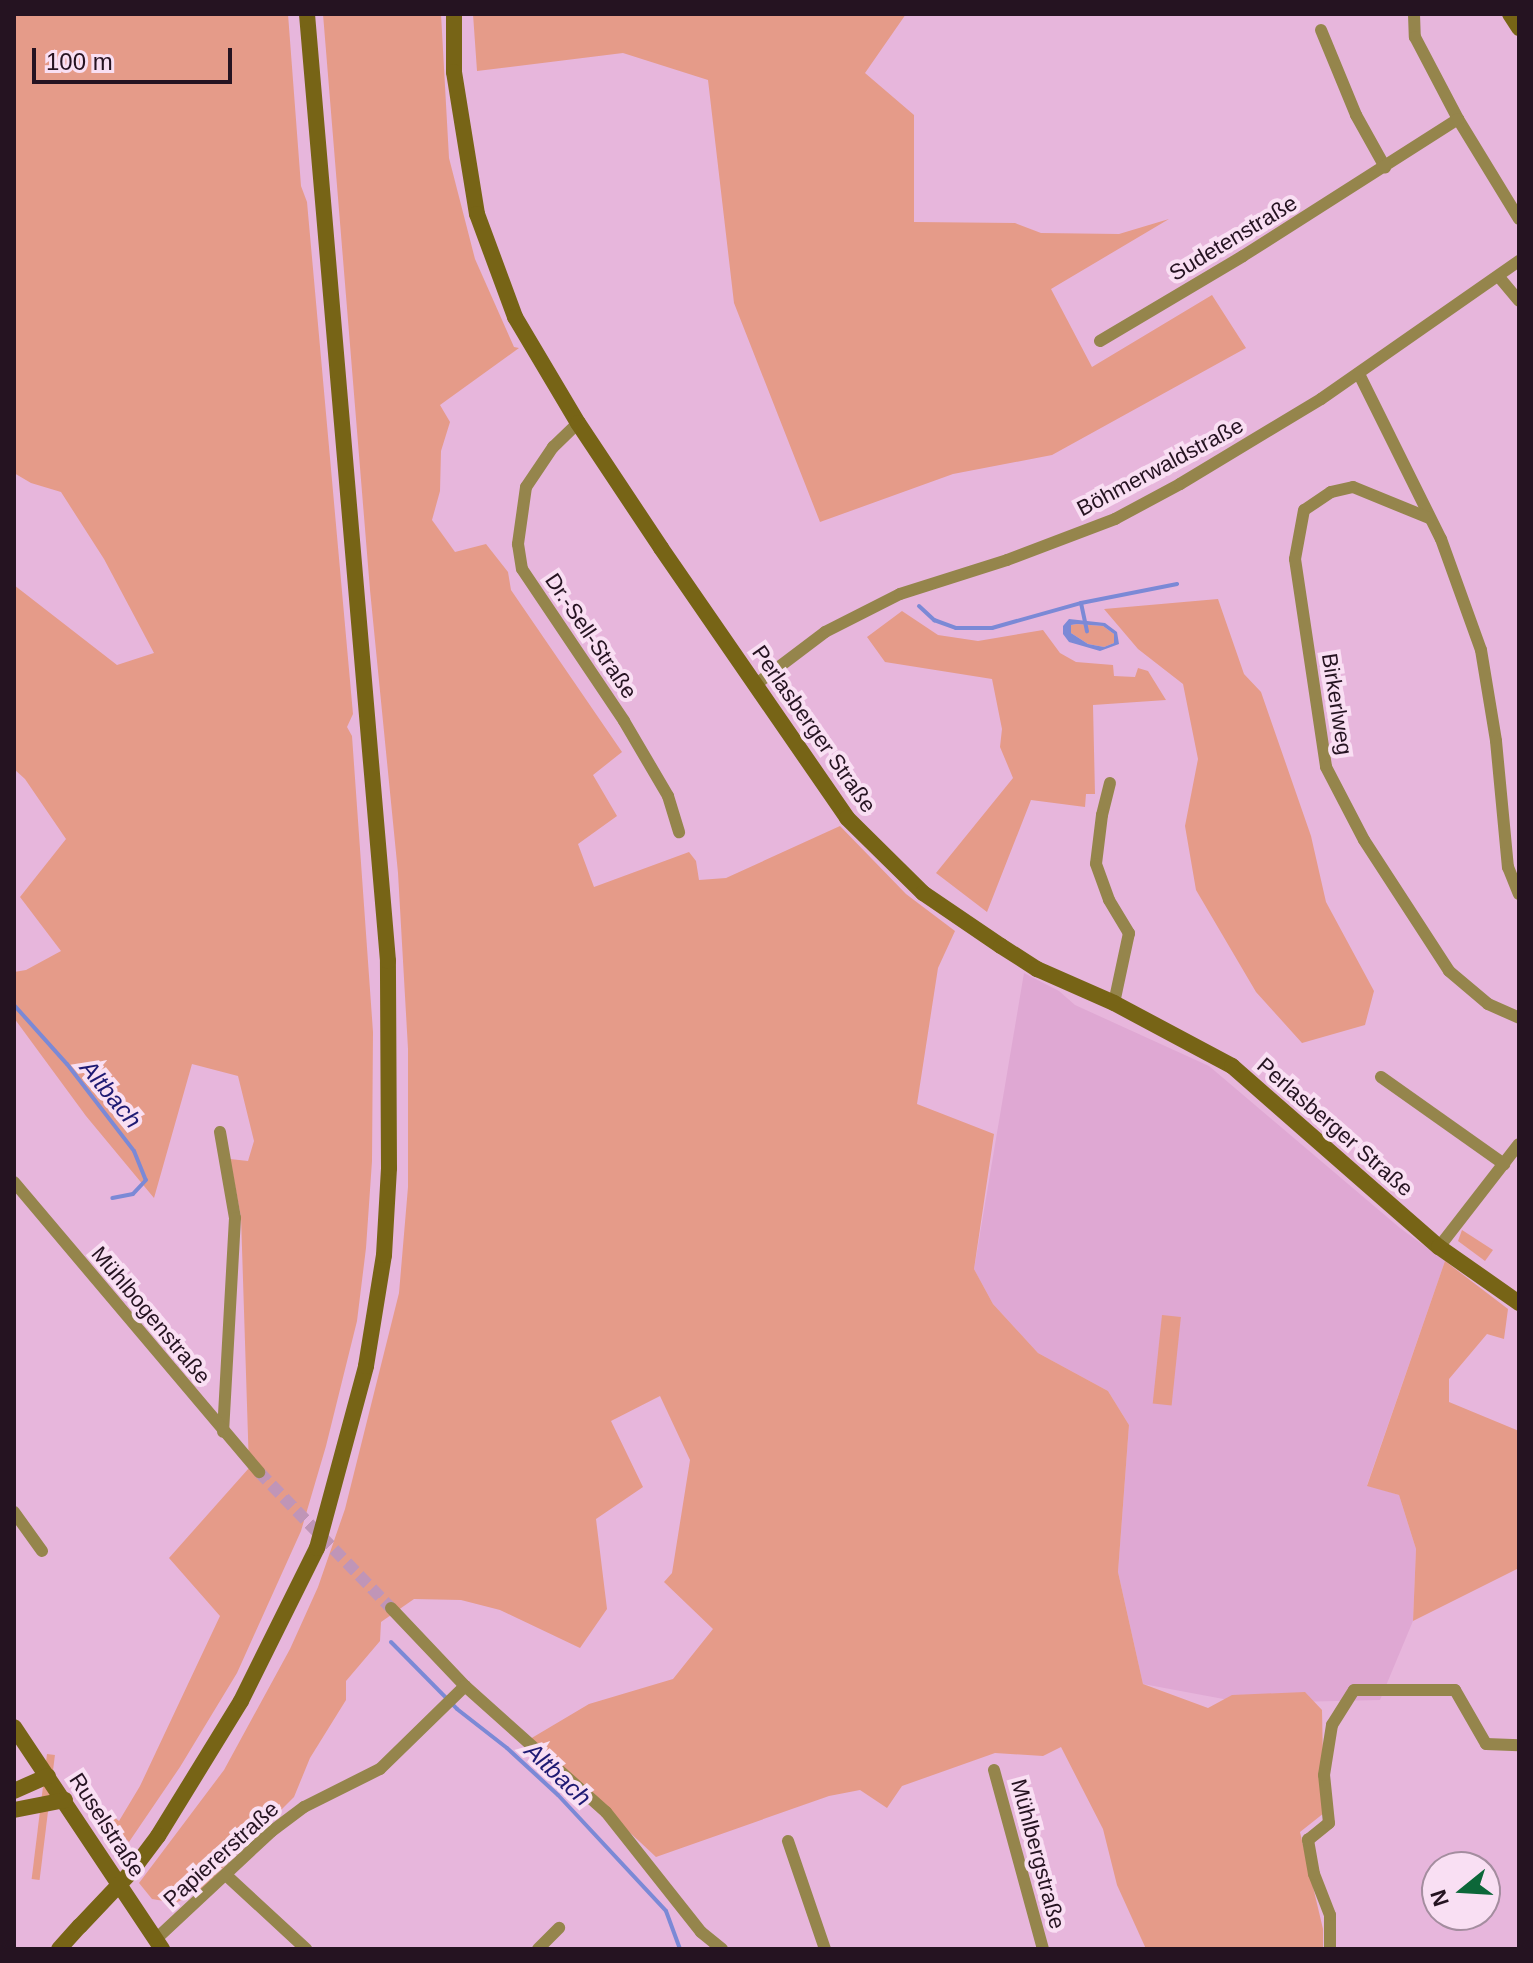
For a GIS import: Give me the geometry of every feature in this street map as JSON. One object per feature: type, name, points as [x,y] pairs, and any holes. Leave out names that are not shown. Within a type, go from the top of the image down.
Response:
[{"type":"main road","points":[[59,1949],[131,1872],[158,1836],[241,1701],[317,1548],[366,1366],[384,1255],[389,1168],[388,961],[307,14]]},
{"type":"main road","name":"Perlasberger Straße","points":[[454,14],[454,72],[474,200],[501,287],[515,317],[578,423],[847,818],[923,893],[1037,969],[1114,1003],[1232,1066],[1439,1247],[1519,1303]]},
{"type":"main road","points":[[1510,14],[1519,28]]},
{"type":"main road","name":"Ruselstraße","points":[[14,1727],[159,1944]]},
{"type":"main road","points":[[14,1791],[48,1776]]},
{"type":"main road","points":[[14,1810],[65,1800]]},
{"type":"street","points":[[1414,14],[1415,37],[1458,119],[1519,219]]},
{"type":"street","points":[[1321,30],[1356,115],[1385,167]]},
{"type":"street","name":"Sudetenstraße","points":[[1100,341],[1458,119]]},
{"type":"street","name":"Böhmerwaldstraße","points":[[755,685],[825,632],[900,594],[1007,560],[1115,519],[1238,451],[1359,374],[1519,261]]},
{"type":"street","points":[[1499,277],[1519,301]]},
{"type":"street","points":[[1359,374],[1446,551],[1481,650],[1496,741],[1508,867],[1519,894]]},
{"type":"street","name":"Dr.-Sell-Straße","points":[[578,423],[553,447],[526,487],[518,544],[522,569],[624,721],[668,796],[679,832]]},
{"type":"street","name":"Birkerlweg","points":[[1429,518],[1353,487],[1331,492],[1304,510],[1295,559],[1326,767],[1364,840],[1449,971],[1488,1004],[1519,1018]]},
{"type":"street","points":[[1110,783],[1102,815],[1096,864],[1109,900],[1129,933],[1114,1003]]},
{"type":"street","points":[[1381,1077],[1504,1164]]},
{"type":"street","points":[[220,1132],[235,1218],[223,1432]]},
{"type":"street","points":[[1439,1247],[1519,1144]]},
{"type":"street","name":"Mühlbogenstraße","points":[[14,1182],[259,1472]]},
{"type":"street","points":[[16,1517],[42,1551]]},
{"type":"street","points":[[391,1608],[465,1686],[606,1812],[701,1932],[722,1949]]},
{"type":"street","name":"Papiererstraße","points":[[159,1944],[272,1831],[304,1807],[380,1769],[465,1686]]},
{"type":"street","points":[[1330,1949],[1330,1915],[1314,1874],[1308,1840],[1329,1823],[1324,1775],[1332,1725],[1354,1690],[1455,1690],[1486,1744],[1519,1745]]},
{"type":"street","name":"Mühlbergstraße","points":[[994,1770],[1043,1949]]},
{"type":"street","points":[[788,1841],[825,1949]]},
{"type":"street","points":[[227,1876],[306,1949]]},
{"type":"street","points":[[538,1949],[559,1928]]},
{"type":"shaded area","points":[[14,14],[288,14],[301,186],[307,202],[353,714],[347,727],[352,736],[373,1032],[372,1161],[357,1321],[301,1531],[237,1673],[180,1767],[129,1842],[100,1812],[108,1812],[119,1821],[140,1786],[220,1616],[169,1558],[249,1468],[241,1217],[230,1159],[248,1161],[254,1141],[238,1076],[192,1064],[154,1198],[86,1116],[14,1018],[14,972],[26,970],[61,951],[20,897],[66,839],[25,779],[14,769],[14,585],[117,665],[154,653],[104,559],[61,492],[31,483],[14,473]]},
{"type":"shaded area","points":[[323,14],[441,14],[449,158],[475,259],[514,347],[519,348],[440,405],[450,422],[441,451],[440,491],[432,520],[455,552],[486,544],[508,572],[511,590],[622,752],[593,775],[617,816],[578,844],[594,887],[689,852],[696,861],[699,880],[726,878],[840,826],[906,894],[955,931],[938,968],[917,1104],[994,1134],[974,1269],[993,1304],[1038,1353],[1108,1391],[1129,1425],[1118,1572],[1143,1684],[1208,1708],[1232,1695],[1305,1692],[1322,1710],[1324,1813],[1300,1832],[1323,1929],[1323,1949],[1146,1949],[1117,1885],[1103,1829],[1061,1747],[1043,1756],[995,1753],[902,1786],[887,1808],[860,1790],[829,1796],[656,1857],[530,1739],[589,1704],[673,1679],[713,1629],[664,1582],[672,1573],[690,1460],[660,1396],[611,1421],[643,1487],[596,1519],[607,1609],[580,1648],[500,1610],[461,1600],[414,1599],[381,1622],[380,1641],[346,1681],[346,1700],[310,1758],[294,1797],[203,1888],[176,1903],[152,1899],[139,1883],[224,1770],[290,1649],[318,1587],[345,1509],[399,1293],[408,1187],[408,1049],[398,873],[370,590]]},
{"type":"shaded area","points":[[473,14],[906,14],[865,73],[914,115],[914,222],[1015,223],[1041,233],[1119,234],[1169,219],[1051,289],[1092,367],[1212,295],[1246,348],[1052,455],[953,474],[820,522],[734,303],[708,80],[623,53],[477,71]]},
{"type":"shaded area","points":[[1218,599],[1244,674],[1261,692],[1311,836],[1326,902],[1374,991],[1365,1025],[1302,1043],[1256,992],[1196,890],[1185,826],[1198,759],[1183,684],[1138,649],[1104,609]]},
{"type":"shaded area","points":[[902,611],[938,635],[978,641],[1043,630],[1060,653],[1076,662],[1113,665],[1114,676],[1135,677],[1138,668],[1148,671],[1166,700],[1093,705],[1095,794],[1086,794],[1085,807],[1031,800],[987,912],[936,873],[1013,778],[1000,747],[1002,729],[992,679],[885,662],[867,637]]},
{"type":"shaded area","points":[[1071,625],[1103,626],[1114,634],[1114,643],[1104,647],[1088,644],[1071,633]]},
{"type":"shaded area","points":[[1024,973],[1059,991],[1075,1005],[1209,1066],[1400,1228],[1445,1261],[1367,1485],[1399,1495],[1416,1549],[1413,1621],[1380,1700],[1245,1703],[1143,1684],[1118,1572],[1129,1425],[1108,1391],[1038,1353],[993,1304],[974,1269]]},
{"type":"shaded area","points":[[1462,1230],[1493,1250],[1485,1261],[1458,1241]]},
{"type":"shaded area","points":[[1445,1261],[1508,1309],[1504,1339],[1487,1334],[1449,1379],[1449,1402],[1519,1431],[1519,1568],[1413,1621],[1416,1549],[1399,1495],[1367,1486]]},
{"type":"shaded area","points":[[1162,1315],[1181,1317],[1172,1405],[1153,1404]]},
{"type":"shaded area","points":[[47,1754],[55,1755],[40,1880],[32,1879]]},
{"type":"water","points":[[1069,619],[1105,623],[1117,632],[1119,644],[1100,651],[1069,642],[1063,634],[1063,626]],"holes":[[[1071,625],[1103,626],[1114,634],[1114,643],[1104,647],[1088,644],[1071,633]]]},
{"type":"waterway","points":[[919,606],[934,620],[956,628],[992,628],[1081,603],[1177,584]]},
{"type":"waterway","points":[[1081,603],[1087,631]]},
{"type":"waterway","name":"Altbach","points":[[14,1005],[67,1064],[134,1151],[146,1180],[133,1194],[112,1198]]},
{"type":"waterway","name":"Altbach","points":[[391,1642],[457,1709],[507,1748],[558,1795],[666,1911],[680,1949]]},
{"type":"tunnel","points":[[259,1472],[391,1608]]}]
